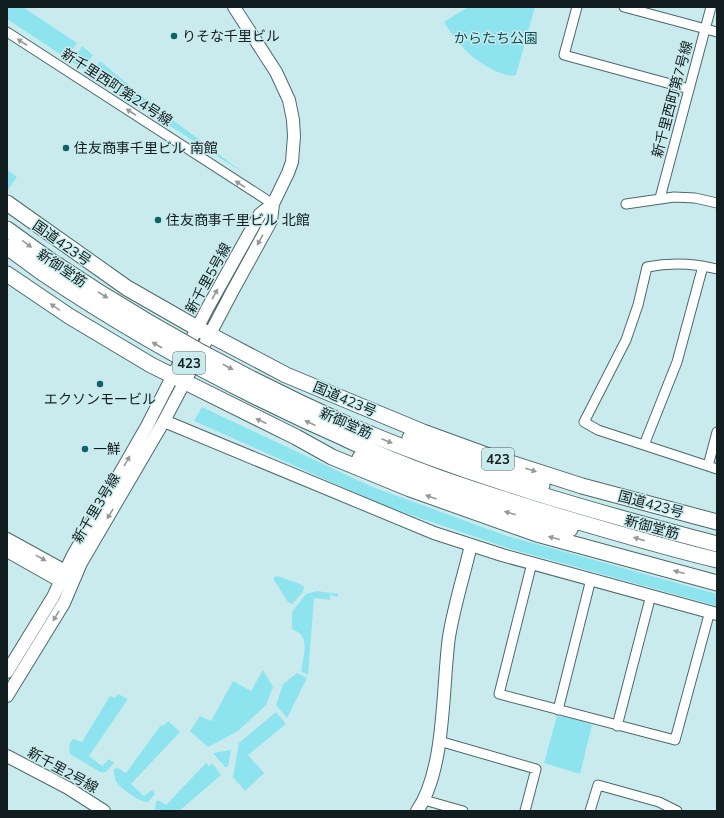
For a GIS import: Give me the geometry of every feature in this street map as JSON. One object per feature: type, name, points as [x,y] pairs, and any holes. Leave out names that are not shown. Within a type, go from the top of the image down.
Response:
[{"type":"highway","name":"国道423号","points":[[7,203],[112,278],[203,331],[286,375],[423,432],[489,456],[582,486],[717,522]]},
{"type":"highway","name":"新御堂筋","points":[[7,229],[44,265]]},
{"type":"highway","name":"新御堂筋","points":[[7,248],[44,265],[114,302],[187,345],[276,392],[348,433],[396,445],[717,560]]},
{"type":"highway","name":"423","points":[[7,274],[90,329],[178,380],[347,463],[410,489],[537,534],[717,583]]},
{"type":"highway","points":[[286,375],[324,399],[379,425],[507,473],[597,503],[608,508],[620,526],[601,535],[583,532],[500,510],[319,442],[296,438]]},
{"type":"highway","name":"新御堂筋","points":[[620,526],[717,544]]},
{"type":"street","name":"新千里5号線","points":[[203,331],[260,214],[273,204],[292,162],[294,136],[292,110],[280,80],[234,7]]},
{"type":"street","points":[[577,7],[564,55],[689,89]]},
{"type":"street","points":[[624,7],[644,10],[717,32]]},
{"type":"street","name":"新千里西町第7号線","points":[[660,198],[711,7]]},
{"type":"street","name":"新千里西町第24号線","points":[[7,32],[273,204]]},
{"type":"street","points":[[626,204],[637,204],[660,198],[695,198],[717,203]]},
{"type":"street","points":[[717,269],[703,266],[673,264],[647,267],[638,304],[626,340],[584,422],[598,430],[713,467],[717,432]]},
{"type":"street","points":[[644,445],[677,362],[703,266]]},
{"type":"street","name":"新千里3号線","points":[[7,672],[147,426],[178,380],[203,331]]},
{"type":"street","name":"新千里3号線","points":[[7,696],[64,603],[81,563],[164,421],[178,380]]},
{"type":"street","points":[[164,421],[434,533],[532,563],[713,612],[675,740],[499,694],[532,563]]},
{"type":"street","points":[[7,539],[63,576]]},
{"type":"street","points":[[416,811],[424,800],[433,773],[439,741],[449,635],[471,545]]},
{"type":"street","points":[[7,551],[73,581]]},
{"type":"street","points":[[558,710],[591,579]]},
{"type":"street","points":[[617,726],[651,595]]},
{"type":"street","points":[[439,741],[536,769],[525,811]]},
{"type":"street","name":"新千里2号線","points":[[7,757],[68,788],[104,811]]},
{"type":"street","points":[[590,811],[598,785],[659,802],[677,811]]},
{"type":"street","points":[[424,800],[463,811]]},
{"type":"green space","points":[[7,7],[23,7],[77,43],[66,58],[7,19]]},
{"type":"green space","name":"からたち公園","points":[[468,7],[535,7],[516,75],[502,74],[481,63],[467,52],[449,30],[444,22]]},
{"type":"green space","points":[[82,46],[93,55],[83,69],[72,62]]},
{"type":"green space","points":[[100,61],[154,106],[150,113],[91,74]]},
{"type":"green space","points":[[157,108],[245,174],[248,176],[153,115]]},
{"type":"green space","points":[[7,170],[17,177],[7,191]]},
{"type":"green space","points":[[266,216],[268,217],[216,311],[212,309]]},
{"type":"green space","points":[[202,407],[370,486],[507,536],[717,594],[717,606],[511,549],[385,506],[194,421]]},
{"type":"green space","points":[[277,576],[300,584],[304,587],[303,592],[292,604],[288,602],[274,580],[274,577]]},
{"type":"green space","points":[[317,591],[338,594],[338,597],[330,595],[330,600],[314,598],[308,675],[301,671],[305,647],[302,636],[292,629],[292,612],[306,594]]},
{"type":"green space","points":[[263,670],[273,687],[266,705],[238,731],[208,747],[190,731],[200,716],[211,721],[233,681],[251,691]]},
{"type":"green space","points":[[297,673],[307,678],[287,718],[276,705],[283,684]]},
{"type":"green space","points":[[118,694],[128,699],[89,756],[102,766],[109,759],[114,763],[106,772],[100,772],[70,754],[69,745],[73,739],[82,742],[110,696],[115,698]]},
{"type":"green space","points":[[276,712],[286,724],[248,755],[264,773],[245,791],[233,777],[239,743]]},
{"type":"green space","points":[[557,716],[572,718],[592,725],[580,774],[544,763]]},
{"type":"green space","points":[[168,721],[180,732],[131,784],[144,796],[152,790],[155,794],[148,802],[144,802],[120,786],[115,779],[114,769],[118,768],[126,773],[161,725],[163,726]]},
{"type":"green space","points":[[231,750],[228,767],[225,767],[213,753]]},
{"type":"green space","points":[[206,763],[209,766],[212,763],[221,775],[179,811],[155,811],[156,801],[160,801],[166,805]]},
{"type":"place","name":"りそな千里ビル","points":[[174,36]]},
{"type":"place","name":"住友商事千里ビル 南館","points":[[66,148]]},
{"type":"place","name":"住友商事千里ビル 北館","points":[[158,220]]},
{"type":"place","name":"エクソンモービル","points":[[100,384]]},
{"type":"place","name":"一鮮","points":[[85,449]]}]
